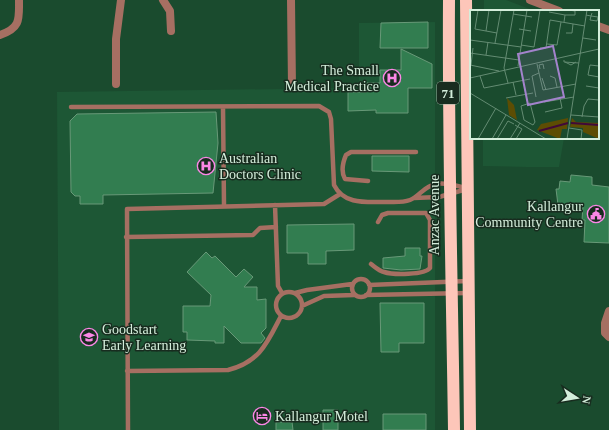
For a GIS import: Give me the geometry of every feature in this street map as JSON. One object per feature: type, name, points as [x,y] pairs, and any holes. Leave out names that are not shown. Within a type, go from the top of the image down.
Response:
[{"type":"highway","name":"Anzac Avenue","points":[[449,0],[450,288],[454,430]]},
{"type":"highway","name":"71","points":[[466,0],[470,430]]},
{"type":"street","points":[[0,35],[11,30],[17,24],[19,16],[19,0]]},
{"type":"street","points":[[116,84],[116,39],[120,0]]},
{"type":"street","points":[[163,0],[170,11],[172,31]]},
{"type":"street","points":[[292,0],[292,87]]},
{"type":"street","points":[[535,1],[557,10]]},
{"type":"street","points":[[599,26],[609,30]]},
{"type":"street","points":[[607,335],[605,323],[609,312]]},
{"type":"lane","points":[[71,107],[299,106],[325,108],[329,112],[331,119],[334,185],[340,194],[350,200],[368,202],[402,202],[414,198],[436,198],[449,190],[468,188]]},
{"type":"lane","points":[[224,107],[224,206]]},
{"type":"lane","points":[[368,181],[345,179],[343,176],[344,160],[346,155],[351,152],[416,152]]},
{"type":"lane","points":[[414,198],[423,190],[433,185],[449,190],[468,188]]},
{"type":"lane","points":[[128,430],[127,209],[324,204],[340,194]]},
{"type":"lane","points":[[275,205],[278,286],[282,293]]},
{"type":"lane","points":[[371,264],[381,271],[389,273],[424,273],[430,268],[430,220],[426,213],[388,212],[382,215],[378,222]]},
{"type":"lane","points":[[126,238],[253,235],[260,228],[276,227]]},
{"type":"lane","points":[[295,293],[300,299],[302,306],[299,313],[294,317],[287,318],[281,316],[275,306],[277,299],[282,293],[295,293],[306,290],[352,284],[360,279],[366,280],[369,285],[370,291],[362,298],[354,295],[324,296],[302,306]]},
{"type":"lane","points":[[352,284],[351,290],[354,295]]},
{"type":"lane","points":[[369,285],[450,288],[468,287]]},
{"type":"lane","points":[[366,295],[468,287]]},
{"type":"lane","points":[[127,371],[228,370],[242,367],[253,360],[272,334],[281,316]]},
{"type":"shaded area","points":[[484,0],[506,0],[532,10],[484,10]]},
{"type":"shaded area","points":[[435,22],[435,430],[59,430],[57,92],[359,88],[359,23]]},
{"type":"shaded area","points":[[483,139],[564,139],[559,167],[483,166]]},
{"type":"building","points":[[428,22],[428,48],[380,48],[381,23]]},
{"type":"building","points":[[401,49],[432,64],[432,88],[408,88],[408,113],[376,113],[376,110],[348,111],[348,92],[367,92],[367,83],[380,83],[380,70],[401,70]]},
{"type":"building","points":[[216,112],[218,143],[213,193],[103,195],[103,204],[80,204],[80,196],[75,196],[71,192],[70,121],[77,114]]},
{"type":"building","points":[[372,156],[409,156],[409,172],[372,171]]},
{"type":"building","name":"Kallangur Community Centre","points":[[571,175],[592,177],[592,185],[609,187],[609,243],[584,242],[585,220],[582,220],[583,206],[558,205],[556,189],[559,189],[560,181],[570,182]]},
{"type":"building","points":[[354,224],[354,250],[326,251],[326,264],[308,264],[308,253],[287,253],[287,225]]},
{"type":"building","points":[[405,248],[420,248],[420,256],[422,256],[420,269],[401,270],[383,268],[383,258],[405,256]]},
{"type":"building","points":[[206,252],[212,258],[215,256],[236,277],[244,269],[253,277],[244,287],[257,287],[257,300],[266,299],[266,328],[261,333],[265,338],[261,343],[241,343],[224,326],[224,343],[215,343],[215,341],[187,340],[187,332],[183,332],[183,306],[210,306],[211,295],[187,272]]},
{"type":"building","points":[[380,303],[424,303],[424,343],[399,343],[399,352],[381,352]]},
{"type":"building","points":[[323,410],[338,410],[338,430],[323,430]]},
{"type":"building","points":[[383,414],[426,414],[426,430],[383,430]]},
{"type":"building","points":[[276,422],[292,422],[293,430],[276,430]]},
{"type":"place","name":"The Small Medical Practice","points":[[392,78]]},
{"type":"place","name":"Australian Doctors Clinic","points":[[206,166]]},
{"type":"place","name":"Kallangur Community Centre","points":[[596,214]]},
{"type":"place","name":"Goodstart Early Learning","points":[[89,337]]},
{"type":"place","name":"Kallangur Motel","points":[[262,416]]}]
